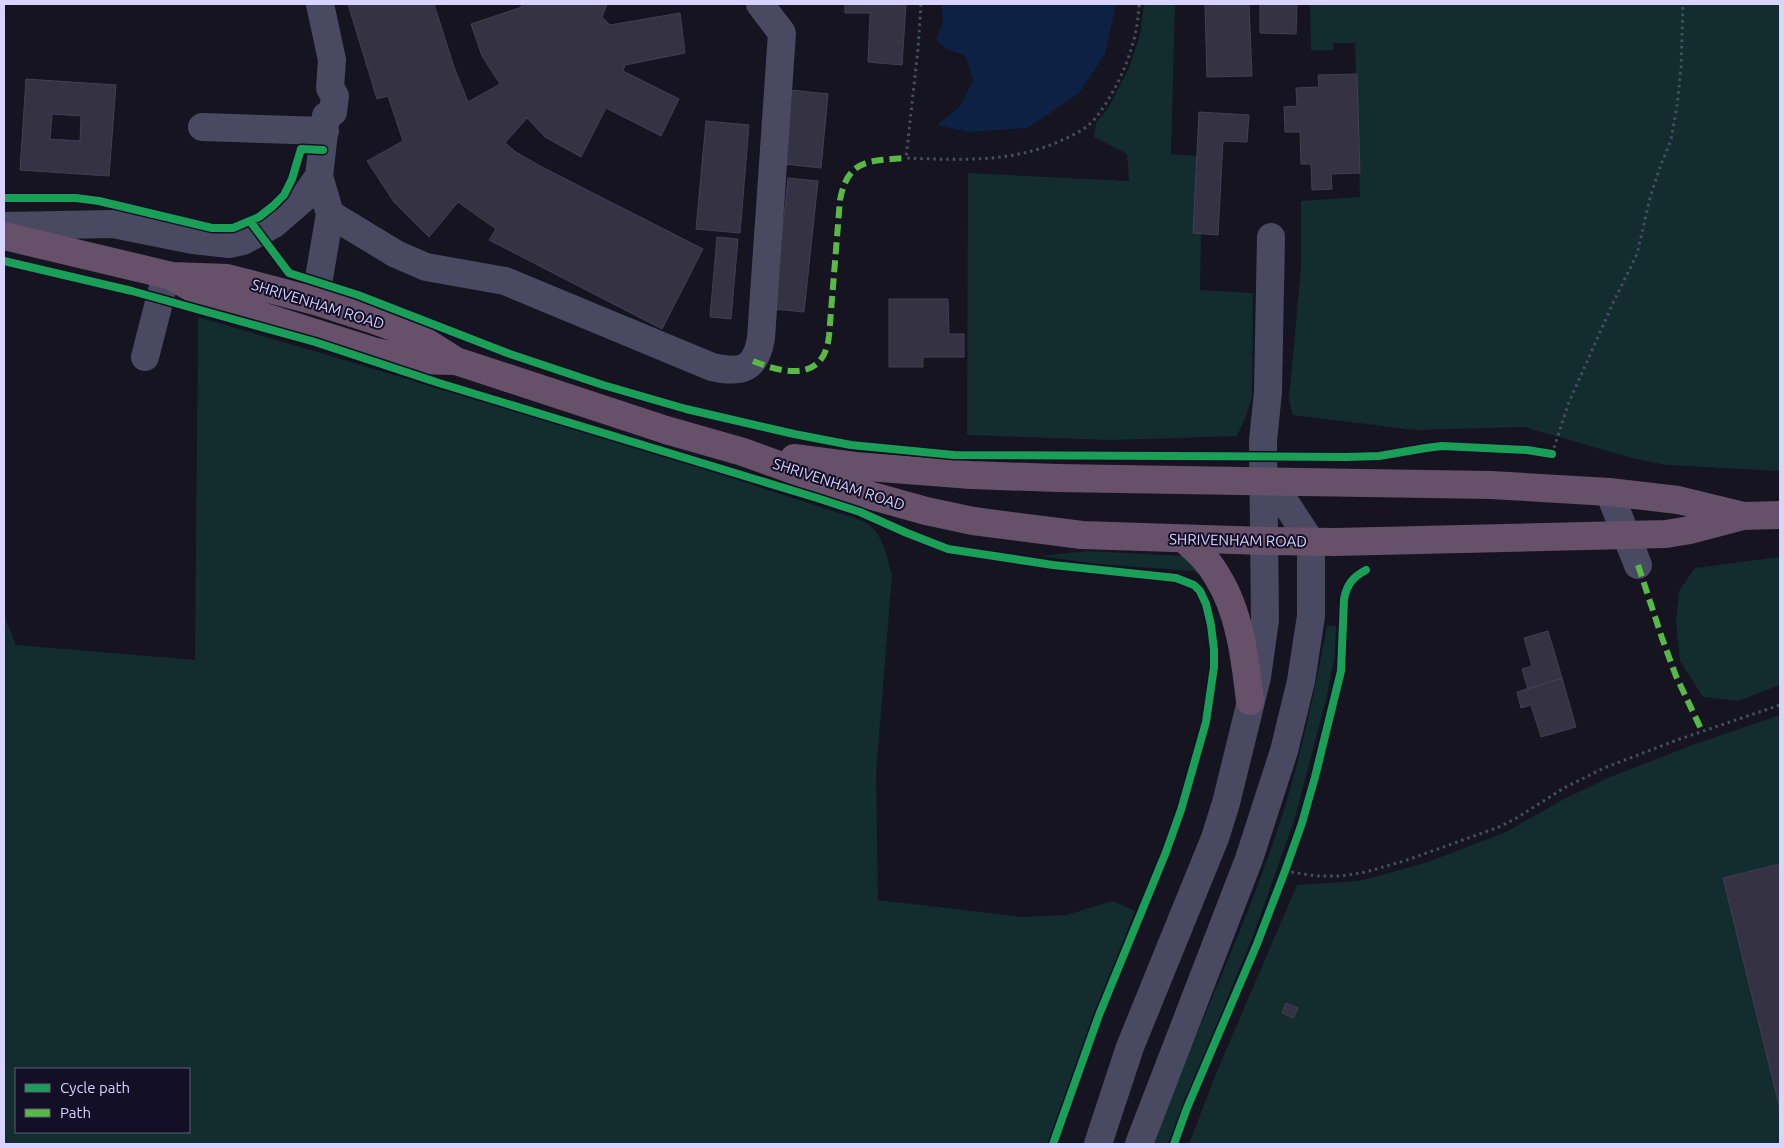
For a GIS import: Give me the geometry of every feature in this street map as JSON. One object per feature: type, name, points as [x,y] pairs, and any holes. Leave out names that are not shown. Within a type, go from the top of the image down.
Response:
[{"type":"highway","name":"SHRIVENHAM ROAD","points":[[4,236],[169,275],[227,278],[315,301],[415,335],[456,361],[666,430],[743,452],[840,486],[926,511],[973,521],[1082,535],[1311,542],[1666,534],[1690,530],[1743,516],[1780,515]]},
{"type":"highway","name":"SHRIVENHAM ROAD","points":[[169,275],[214,301],[395,357],[411,360],[456,361]]},
{"type":"highway","points":[[288,324],[315,301]]},
{"type":"highway","name":"SHRIVENHAM ROAD","points":[[743,452],[855,466],[971,475],[1491,485],[1609,492],[1678,500],[1743,516]]},
{"type":"highway","points":[[1184,539],[1205,559],[1217,575],[1230,602],[1242,648],[1250,701]]},
{"type":"street","points":[[315,301],[330,214],[319,176],[326,123],[333,112],[335,96],[330,88],[332,60],[320,4]]},
{"type":"street","points":[[330,214],[396,254],[426,267],[505,281],[712,368],[738,371],[748,366],[757,357],[761,338],[782,33],[760,4]]},
{"type":"street","points":[[202,127],[326,123]]},
{"type":"street","points":[[4,226],[113,224],[193,240],[229,244],[243,241],[274,224],[303,199],[319,176]]},
{"type":"street","points":[[1098,1144],[1130,1047],[1215,838],[1238,759],[1257,677],[1265,620],[1264,441],[1268,392],[1271,237]]},
{"type":"street","points":[[145,356],[169,275]]},
{"type":"street","points":[[1139,1144],[1249,859],[1284,751],[1301,681],[1311,616],[1311,542],[1281,496],[1264,480]]},
{"type":"street","points":[[1609,492],[1638,565]]},
{"type":"path","points":[[921,4],[906,158],[973,160],[1000,159],[1043,149],[1080,132],[1092,122],[1108,100],[1129,58],[1135,37],[1139,4]]},
{"type":"path","points":[[1542,452],[1552,454],[1569,402],[1637,254],[1650,198],[1671,140],[1681,68],[1683,4]]},
{"type":"path","points":[[1282,880],[1287,867],[1318,876],[1341,876],[1366,872],[1407,860],[1507,824],[1564,788],[1604,768],[1677,740],[1780,705]]},
{"type":"green space","points":[[1144,4],[1175,4],[1171,154],[1197,156],[1193,233],[1201,233],[1200,290],[1253,293],[1252,397],[1246,416],[1237,436],[1112,440],[967,435],[968,173],[1129,181],[1127,154],[1094,137],[1096,123],[1110,105],[1129,68],[1140,35]]},
{"type":"green space","points":[[1310,4],[1780,4],[1780,471],[1667,465],[1632,458],[1524,427],[1415,430],[1293,415],[1289,400],[1301,268],[1301,201],[1360,197],[1355,43],[1333,43],[1333,50],[1311,50]]},
{"type":"green space","points":[[198,317],[707,470],[866,523],[872,527],[880,539],[892,575],[876,773],[878,900],[1022,917],[1066,915],[1113,901],[1135,911],[1088,1030],[1049,1144],[4,1144],[4,615],[16,645],[195,660]]},
{"type":"green space","points":[[1089,551],[1182,556],[1194,561],[1219,596],[1211,595],[1206,580],[1194,571],[1097,564],[1040,556]]},
{"type":"green space","points":[[1780,557],[1780,685],[1738,701],[1703,697],[1680,661],[1676,621],[1679,591],[1695,568]]},
{"type":"green space","points":[[1327,626],[1336,626],[1335,654],[1326,700],[1294,821],[1253,936],[1168,1144],[1153,1144],[1269,855],[1283,813],[1308,720]]},
{"type":"green space","points":[[1780,715],[1780,864],[1723,878],[1780,1109],[1780,1144],[1189,1144],[1215,1076],[1297,885],[1359,881],[1425,863],[1506,832],[1564,799],[1610,777],[1698,743]]},
{"type":"water","points":[[942,4],[1116,4],[1105,54],[1079,93],[1028,128],[967,132],[937,125],[960,106],[973,80],[965,55],[948,50],[936,40],[943,23]]},
{"type":"building","points":[[348,4],[434,4],[454,67],[468,102],[500,84],[482,56],[471,24],[522,7],[521,4],[607,4],[602,17],[610,25],[680,13],[685,53],[625,65],[623,71],[679,99],[661,136],[606,108],[581,157],[545,137],[527,118],[505,143],[540,166],[703,249],[662,329],[489,240],[496,229],[458,202],[429,237],[394,202],[367,161],[403,141],[388,96],[377,99]]},
{"type":"building","points":[[845,4],[906,4],[902,65],[868,62],[870,13],[845,13]]},
{"type":"building","points":[[1205,4],[1249,4],[1252,76],[1207,77]]},
{"type":"building","points":[[1260,4],[1297,4],[1296,34],[1260,33]]},
{"type":"building","points":[[1357,74],[1360,173],[1331,174],[1332,189],[1312,190],[1311,164],[1301,164],[1300,132],[1285,132],[1284,107],[1297,106],[1296,88],[1319,87],[1318,75]]},
{"type":"building","points":[[26,79],[116,85],[109,176],[20,170]],"holes":[[[52,114],[81,116],[80,141],[50,139]]]},
{"type":"building","points":[[791,90],[828,94],[821,168],[784,164]]},
{"type":"building","points":[[1199,112],[1249,115],[1247,142],[1223,141],[1218,235],[1193,233]]},
{"type":"building","points":[[706,121],[749,125],[740,233],[696,229]]},
{"type":"building","points":[[788,178],[818,181],[804,312],[774,309]]},
{"type":"building","points":[[717,237],[738,239],[731,319],[710,317]]},
{"type":"building","points":[[889,299],[948,299],[949,334],[964,334],[964,357],[923,357],[923,367],[889,367]]},
{"type":"building","points":[[1548,631],[1562,678],[1528,689],[1522,669],[1532,666],[1524,638]]},
{"type":"building","points":[[1562,678],[1576,727],[1541,737],[1531,705],[1521,708],[1517,692]]},
{"type":"building","points":[[1780,864],[1780,1109],[1723,878]]},
{"type":"building","points":[[1286,1003],[1298,1008],[1293,1018],[1282,1013]]},
{"type":"marked path","points":[[753,361],[765,366],[790,371],[801,371],[811,368],[820,361],[826,351],[829,336],[840,200],[844,186],[849,176],[862,164],[906,158]]},
{"type":"marked path","points":[[1638,565],[1676,676],[1702,731]]},
{"type":"cycle path","points":[[4,198],[76,198],[99,201],[212,228],[233,228],[259,217],[284,195],[292,179],[301,149],[323,150]]},
{"type":"cycle path","points":[[250,221],[289,273],[358,295],[510,354],[603,385],[686,409],[851,445],[954,455],[1346,457],[1379,456],[1442,446],[1527,450],[1552,454]]},
{"type":"cycle path","points":[[4,261],[132,291],[315,342],[439,383],[860,512],[948,549],[1053,565],[1176,578],[1194,585],[1200,591],[1206,604],[1214,650],[1214,667],[1206,722],[1181,810],[1166,852],[1099,1015],[1053,1144]]},
{"type":"cycle path","points":[[1174,1144],[1187,1108],[1257,944],[1302,823],[1341,671],[1345,594],[1351,582],[1366,570]]}]
